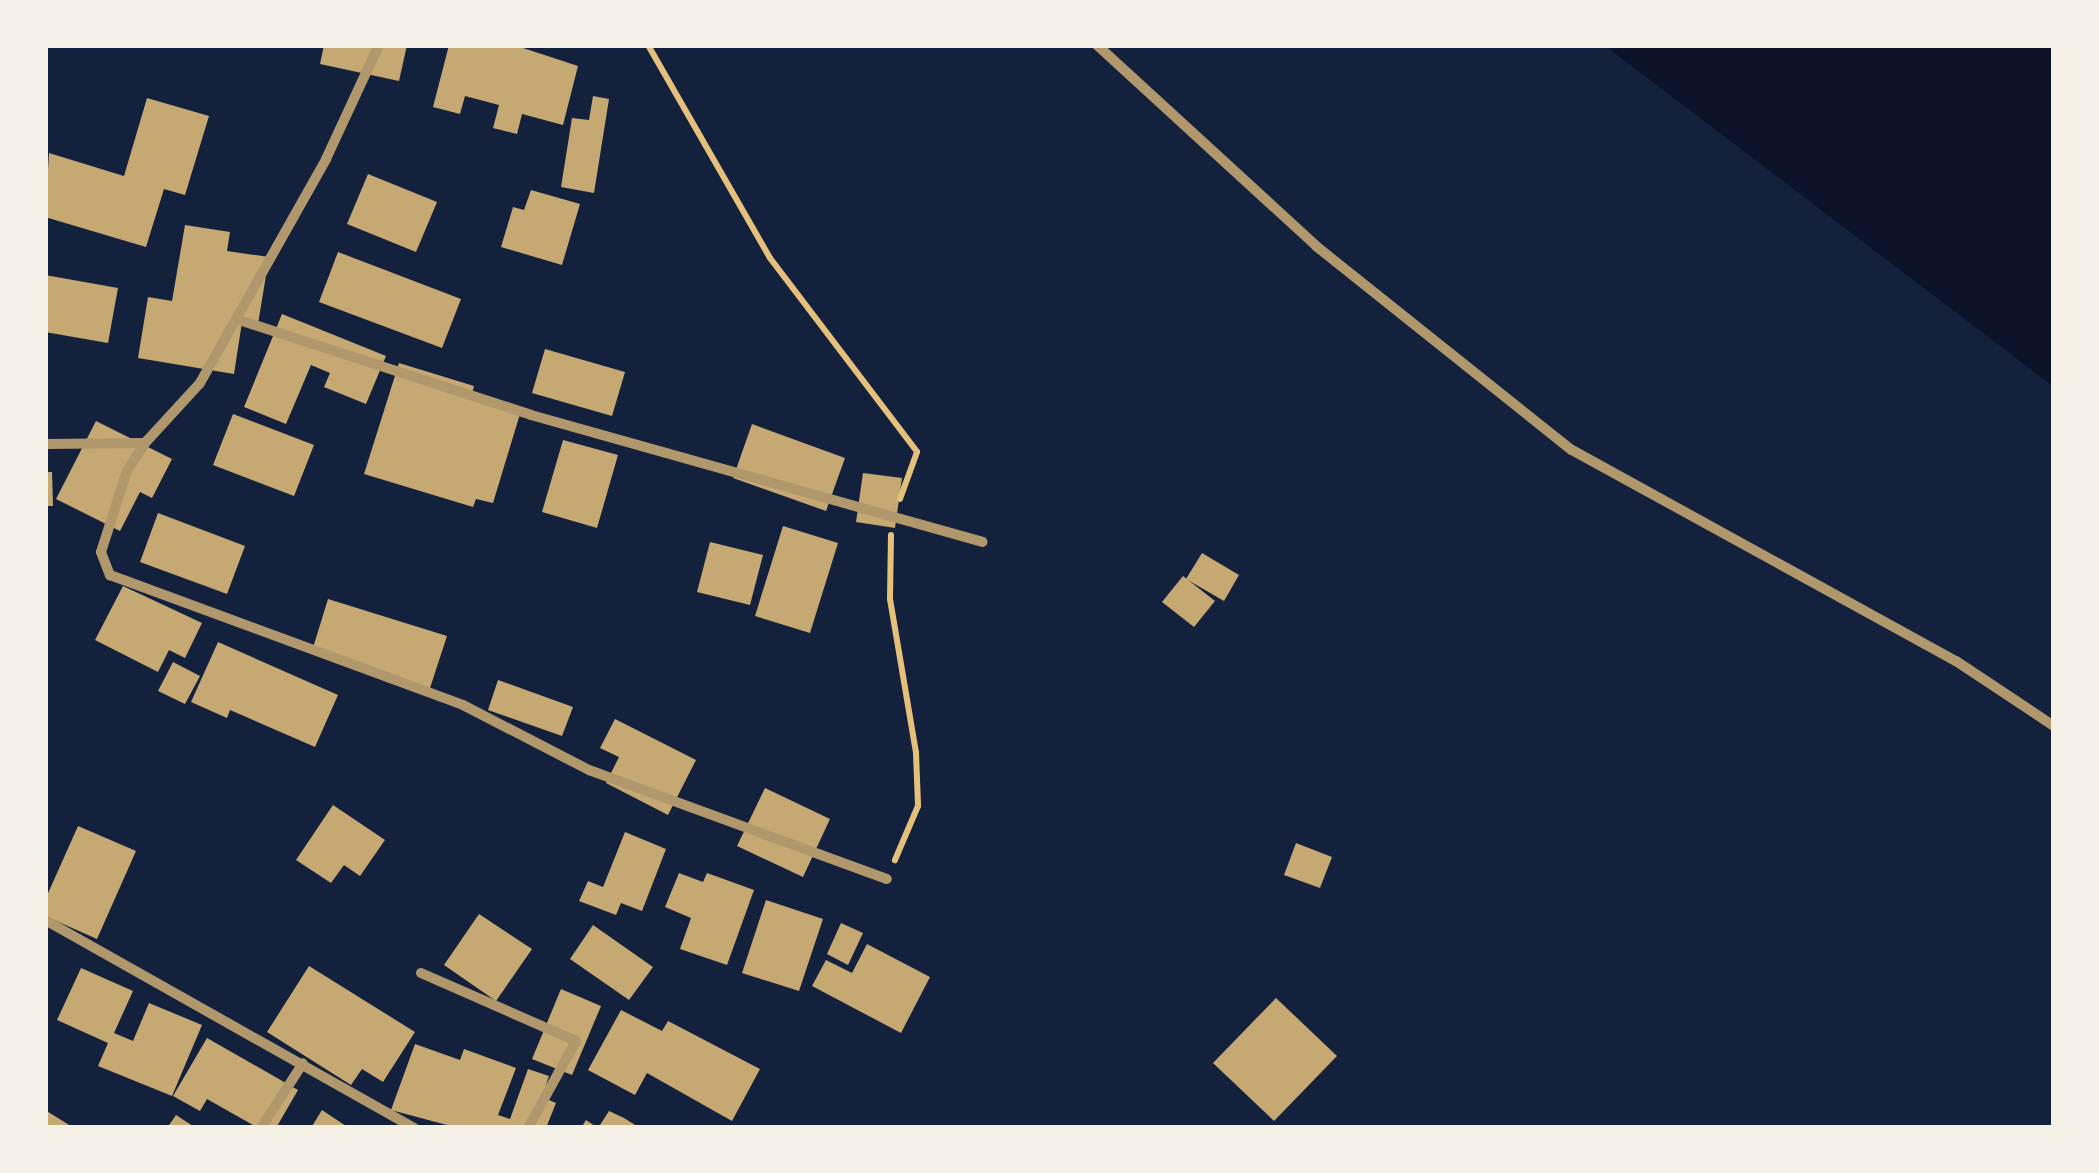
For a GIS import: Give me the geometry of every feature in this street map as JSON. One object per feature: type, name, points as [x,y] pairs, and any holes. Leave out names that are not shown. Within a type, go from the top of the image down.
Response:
[{"type":"street","points":[[380,45],[326,159],[200,383],[145,443],[127,471],[101,552],[110,575],[464,706],[590,770],[887,880]]},
{"type":"street","points":[[1097,45],[1316,246],[1572,450],[1956,661],[2054,726]]},
{"type":"street","points":[[236,320],[531,415],[982,542]]},
{"type":"street","points":[[45,444],[145,443]]},
{"type":"street","points":[[45,920],[414,1128]]},
{"type":"street","points":[[421,973],[576,1041],[528,1128]]},
{"type":"street","points":[[261,1128],[303,1063]]},
{"type":"path","points":[[648,45],[770,258],[917,452],[894,518],[890,599],[916,753],[918,806],[887,880]]},
{"type":"water","points":[[1604,45],[2054,45],[2054,387],[1608,48]]},
{"type":"building","points":[[324,45],[407,45],[399,81],[320,64]]},
{"type":"building","points":[[449,45],[514,45],[578,66],[563,125],[522,114],[517,134],[493,128],[499,105],[465,96],[460,114],[433,107]]},
{"type":"building","points":[[593,96],[609,99],[594,193],[561,187],[572,118],[589,120]]},
{"type":"building","points":[[147,98],[209,116],[185,195],[164,189],[146,247],[45,217],[49,153],[124,176]]},
{"type":"building","points":[[368,174],[437,202],[416,252],[347,224]]},
{"type":"building","points":[[531,190],[580,204],[562,265],[501,247],[513,207],[524,210]]},
{"type":"building","points":[[185,225],[230,232],[227,251],[269,257],[258,324],[242,322],[234,374],[138,358],[148,297],[172,301]]},
{"type":"building","points":[[338,252],[461,299],[442,348],[319,302]]},
{"type":"building","points":[[45,275],[118,288],[108,343],[45,332]]},
{"type":"building","points":[[282,314],[386,356],[366,404],[324,387],[330,373],[311,365],[286,424],[244,407]]},
{"type":"building","points":[[545,349],[625,372],[612,416],[532,393]]},
{"type":"building","points":[[399,363],[474,386],[471,398],[520,414],[493,503],[476,499],[473,507],[364,474]]},
{"type":"building","points":[[233,414],[314,445],[294,496],[213,465]]},
{"type":"building","points":[[96,421],[172,459],[152,498],[140,492],[120,531],[56,499]]},
{"type":"building","points":[[752,424],[845,458],[826,511],[733,478]]},
{"type":"building","points":[[563,440],[618,455],[597,528],[542,512]]},
{"type":"building","points":[[45,472],[52,472],[53,506],[45,506]]},
{"type":"building","points":[[863,473],[902,478],[895,528],[856,522]]},
{"type":"building","points":[[158,513],[245,546],[227,594],[140,562]]},
{"type":"building","points":[[783,526],[838,543],[810,633],[755,616]]},
{"type":"building","points":[[710,542],[763,555],[750,605],[697,592]]},
{"type":"building","points":[[1202,553],[1239,575],[1224,601],[1186,579]]},
{"type":"building","points":[[1183,576],[1215,601],[1194,627],[1162,602]]},
{"type":"building","points":[[123,586],[202,623],[185,658],[169,650],[158,672],[95,640]]},
{"type":"building","points":[[328,599],[447,636],[430,688],[312,651]]},
{"type":"building","points":[[218,642],[338,695],[315,747],[230,710],[227,718],[191,702]]},
{"type":"building","points":[[173,662],[200,676],[185,704],[158,691]]},
{"type":"building","points":[[498,680],[573,707],[562,736],[488,710]]},
{"type":"building","points":[[615,719],[696,760],[668,815],[606,783],[619,757],[600,748]]},
{"type":"building","points":[[765,788],[830,819],[803,877],[737,846]]},
{"type":"building","points":[[333,805],[385,840],[360,876],[344,865],[331,883],[296,860]]},
{"type":"building","points":[[78,826],[136,851],[97,939],[45,916],[45,900]]},
{"type":"building","points":[[625,832],[666,849],[642,911],[621,903],[616,915],[579,901],[588,881],[603,887]]},
{"type":"building","points":[[1296,843],[1332,857],[1320,888],[1284,875]]},
{"type":"building","points":[[679,873],[703,882],[707,873],[754,890],[727,965],[680,949],[691,918],[665,907]]},
{"type":"building","points":[[766,900],[823,919],[799,991],[742,973]]},
{"type":"building","points":[[479,914],[532,949],[496,1001],[444,965]]},
{"type":"building","points":[[841,923],[863,933],[848,965],[827,954]]},
{"type":"building","points":[[593,925],[653,967],[629,1000],[570,959]]},
{"type":"building","points":[[867,944],[930,977],[901,1033],[812,986],[826,960],[852,973]]},
{"type":"building","points":[[309,966],[415,1032],[383,1082],[362,1069],[351,1085],[267,1032]]},
{"type":"building","points":[[81,968],[133,991],[114,1033],[133,1041],[149,1003],[202,1025],[172,1096],[98,1066],[108,1043],[57,1020]]},
{"type":"building","points":[[561,989],[601,1006],[572,1075],[532,1059]]},
{"type":"building","points":[[1276,998],[1337,1056],[1274,1121],[1213,1063]]},
{"type":"building","points":[[621,1010],[662,1031],[668,1021],[760,1069],[732,1121],[647,1073],[635,1095],[588,1070]]},
{"type":"building","points":[[207,1038],[298,1090],[276,1128],[258,1128],[207,1099],[200,1111],[173,1096]]},
{"type":"building","points":[[415,1044],[460,1060],[464,1049],[516,1068],[498,1115],[510,1119],[528,1069],[549,1076],[542,1097],[556,1103],[546,1128],[458,1128],[391,1110]]},
{"type":"building","points":[[45,1110],[74,1128],[45,1128]]},
{"type":"building","points":[[322,1110],[349,1128],[311,1128]]},
{"type":"building","points":[[609,1111],[640,1128],[598,1128]]},
{"type":"building","points":[[176,1115],[196,1128],[167,1128]]},
{"type":"building","points":[[586,1120],[598,1128],[581,1128]]}]
